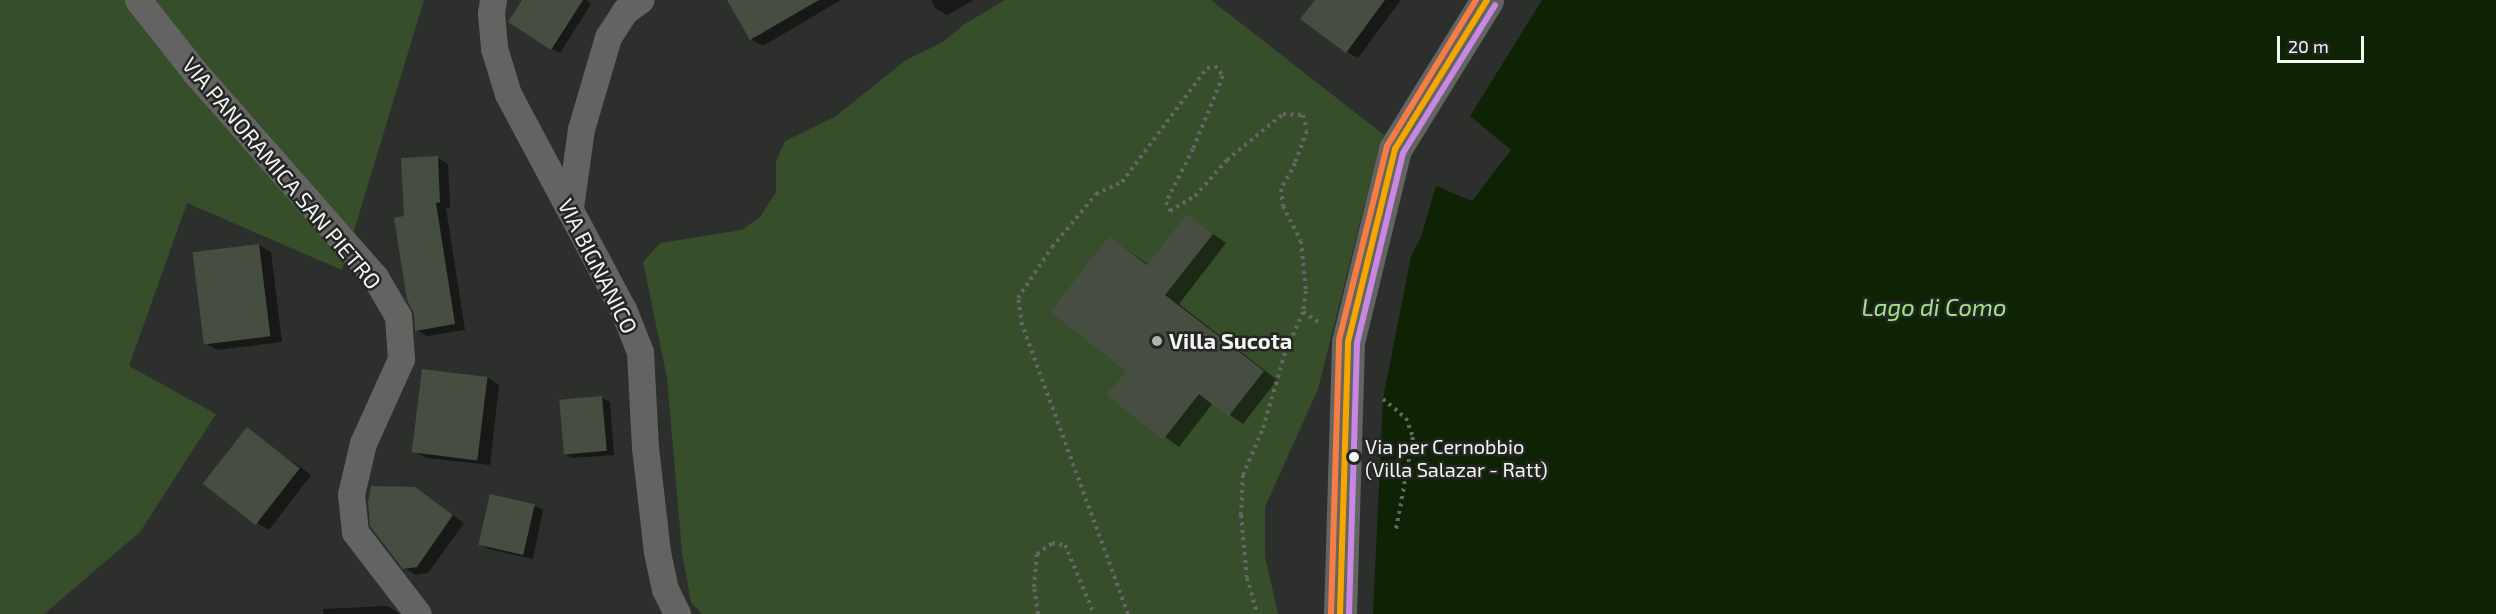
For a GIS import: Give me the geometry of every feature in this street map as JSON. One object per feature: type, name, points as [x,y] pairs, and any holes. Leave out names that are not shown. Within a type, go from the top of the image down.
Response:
[{"type":"main road","points":[[1340,614],[1348,342],[1395,150],[1487,0]]},
{"type":"street","name":"VIA PANORAMICA SAN PIETRO","points":[[138,0],[194,71],[375,277],[398,316],[401,359],[363,443],[351,494],[355,532],[418,614]]},
{"type":"street","name":"VIA BIGNANICO","points":[[493,0],[494,48],[508,94],[623,309],[640,352],[645,447],[657,552],[665,589],[677,614]]},
{"type":"street","points":[[570,208],[581,129],[608,37],[626,10],[640,0]]},
{"type":"path","points":[[1128,614],[1022,325],[1018,298],[1052,247],[1096,194],[1122,182],[1207,68],[1215,66],[1223,76],[1193,148],[1166,202],[1170,211],[1195,196],[1227,160],[1283,114],[1303,116],[1307,130],[1295,163],[1281,189],[1283,206],[1301,241],[1306,291],[1304,312],[1286,353],[1262,431],[1243,475],[1241,515],[1247,578],[1257,614]]},
{"type":"path","points":[[1383,399],[1406,418],[1413,437],[1396,530]]},
{"type":"path","points":[[1038,614],[1034,587],[1037,554],[1052,543],[1065,544],[1094,614]]},
{"type":"shaded area","points":[[0,0],[424,0],[342,270],[187,203],[129,366],[216,414],[140,532],[44,614],[0,614]]},
{"type":"shaded area","points":[[1005,0],[1211,0],[1384,135],[1380,143],[1318,389],[1265,507],[1265,556],[1278,614],[702,614],[691,602],[682,552],[667,378],[643,262],[660,243],[742,230],[760,217],[776,192],[776,161],[785,141],[836,116],[906,60],[943,42],[963,25]]},
{"type":"water","name":"Lago di Como","points":[[1542,0],[2496,0],[2496,614],[1373,614],[1383,399],[1411,256],[1421,237],[1436,186],[1472,201],[1511,150],[1470,116]]},
{"type":"building","points":[[522,0],[583,0],[551,50],[508,22]]},
{"type":"building","points":[[727,0],[819,0],[750,40]]},
{"type":"building","points":[[1315,0],[1385,0],[1346,53],[1300,19]]},
{"type":"building","points":[[438,156],[440,202],[436,203],[455,324],[415,331],[414,314],[407,300],[394,218],[404,216],[401,158]]},
{"type":"building","name":"Villa Sucota","points":[[1187,214],[1213,234],[1165,295],[1264,371],[1228,417],[1199,394],[1163,440],[1106,395],[1126,371],[1050,312],[1109,236],[1147,265]]},
{"type":"building","points":[[259,244],[270,336],[204,344],[192,252]]},
{"type":"building","points":[[422,369],[488,377],[477,460],[412,452]]},
{"type":"building","points":[[602,396],[607,451],[564,455],[559,400]]},
{"type":"building","points":[[247,427],[300,468],[255,525],[203,484]]},
{"type":"building","points":[[371,486],[415,487],[453,515],[417,567],[403,569],[370,526],[368,502]]},
{"type":"building","points":[[490,494],[535,504],[523,555],[478,545]]},
{"type":"transit line","points":[[1331,614],[1339,340],[1387,146],[1476,0]]},
{"type":"transit line","points":[[1340,614],[1348,342],[1395,149],[1487,0]]},
{"type":"transit line","points":[[1349,614],[1357,343],[1403,153],[1495,5]]},
{"type":"place","name":"Villa Sucota","points":[[1157,341]]},
{"type":"place","name":"Via per Cernobbio (Villa Salazar - Ratt)","points":[[1354,457]]}]
